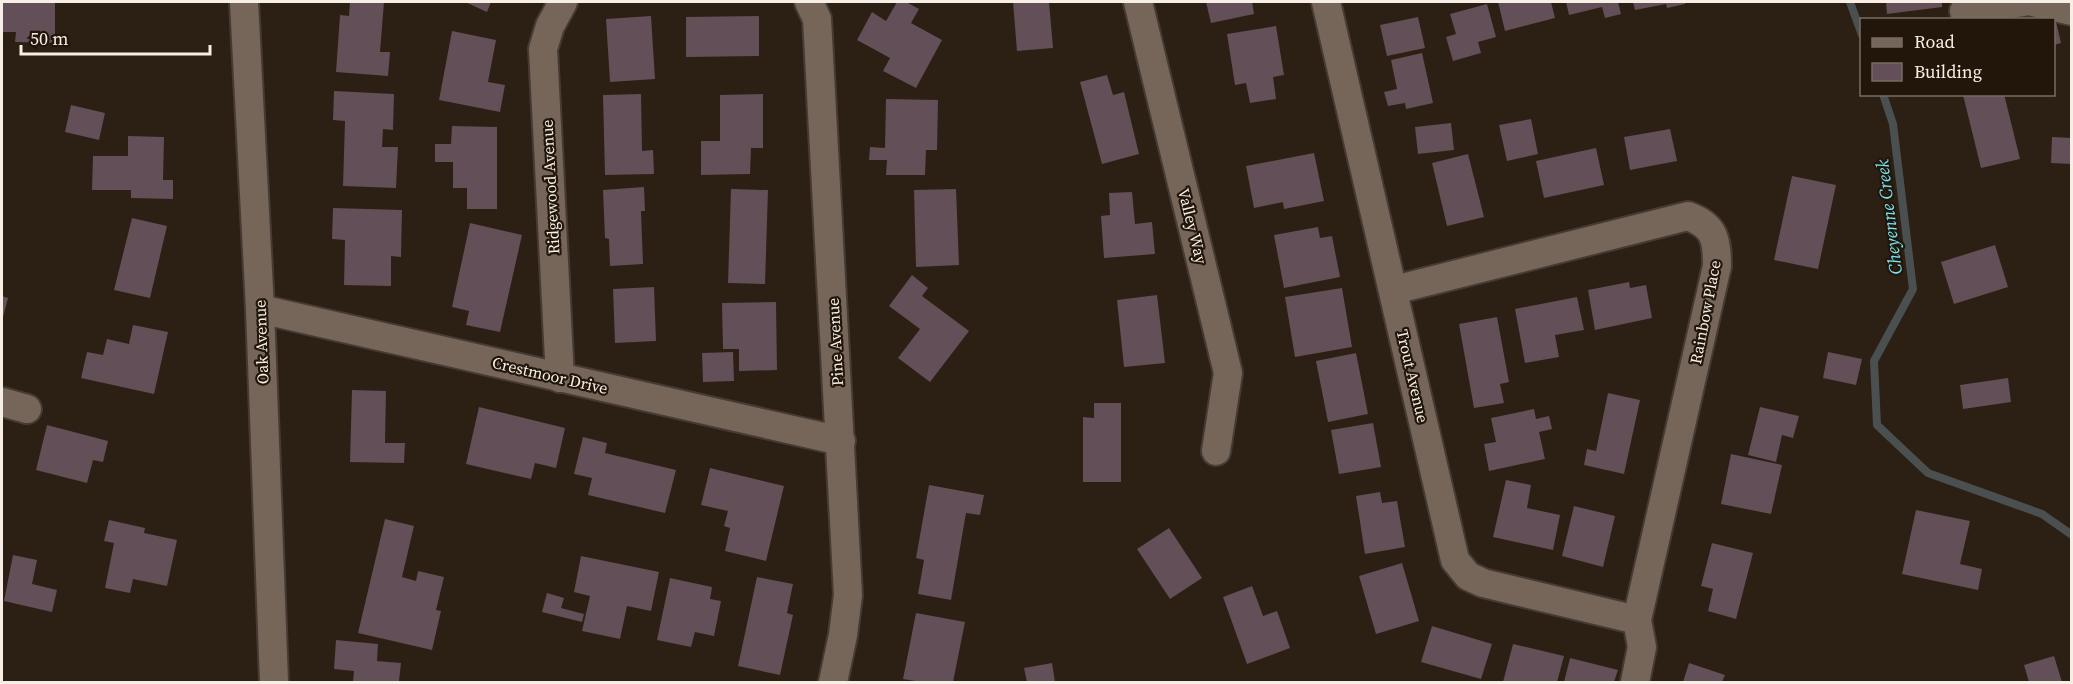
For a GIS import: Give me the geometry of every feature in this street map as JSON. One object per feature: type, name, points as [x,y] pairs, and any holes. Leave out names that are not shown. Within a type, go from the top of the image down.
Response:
[{"type":"street","name":"Oak Avenue","points":[[244,2],[260,309],[274,682]]},
{"type":"street","name":"Ridgewood Avenue","points":[[560,378],[543,49],[550,26],[563,2]]},
{"type":"street","name":"Pine Avenue","points":[[809,2],[817,19],[848,595],[833,682]]},
{"type":"street","name":"Valley Way","points":[[1138,2],[1228,373],[1216,451]]},
{"type":"street","name":"Trout Avenue","points":[[1326,2],[1455,560],[1468,576],[1483,583],[1637,620]]},
{"type":"street","points":[[1965,11],[2024,2]]},
{"type":"street","points":[[2033,2],[2072,11]]},
{"type":"street","name":"Rainbow Place","points":[[1394,290],[1688,216],[1703,222],[1712,233],[1717,249],[1717,266],[1637,620],[1642,647],[1635,682]]},
{"type":"street","name":"Crestmoor Drive","points":[[260,309],[841,441]]},
{"type":"building","points":[[2,2],[55,2],[55,43],[15,42],[16,32],[2,32]]},
{"type":"building","points":[[350,2],[384,2],[380,52],[390,52],[388,76],[336,72],[340,15],[349,16]]},
{"type":"building","points":[[465,2],[491,2],[487,12]]},
{"type":"building","points":[[897,2],[906,2],[919,9],[911,23],[942,40],[916,88],[883,71],[890,58],[857,40],[872,12],[886,21]]},
{"type":"building","points":[[1013,2],[1049,2],[1053,48],[1017,51]]},
{"type":"building","points":[[1206,2],[1252,2],[1254,14],[1211,23]]},
{"type":"building","points":[[1498,2],[1551,2],[1555,18],[1505,31]]},
{"type":"building","points":[[1566,2],[1618,2],[1621,14],[1605,18],[1602,7],[1569,15]]},
{"type":"building","points":[[1633,2],[1685,2],[1685,4],[1667,8],[1666,4],[1635,10]]},
{"type":"building","points":[[1886,2],[1942,2],[1942,7],[1887,14]]},
{"type":"building","points":[[1487,4],[1496,37],[1478,42],[1481,53],[1453,61],[1446,37],[1456,34],[1450,14]]},
{"type":"building","points":[[2054,13],[2061,43],[2055,45],[2055,18],[2034,18]]},
{"type":"building","points":[[651,16],[655,79],[610,82],[606,19]]},
{"type":"building","points":[[759,16],[759,56],[686,57],[686,17]]},
{"type":"building","points":[[1418,17],[1425,48],[1387,56],[1380,25]]},
{"type":"building","points":[[1276,26],[1284,75],[1273,77],[1276,99],[1250,103],[1246,83],[1235,85],[1227,34]]},
{"type":"building","points":[[452,31],[496,40],[488,82],[505,85],[500,112],[439,100]]},
{"type":"building","points":[[1422,53],[1433,103],[1406,109],[1405,103],[1388,106],[1384,92],[1397,89],[1391,60]]},
{"type":"building","points":[[1107,75],[1113,95],[1124,92],[1139,154],[1102,164],[1080,82]]},
{"type":"building","points":[[334,91],[394,94],[393,130],[383,129],[382,147],[398,147],[396,188],[343,186],[345,121],[333,120]]},
{"type":"building","points":[[641,94],[642,151],[653,150],[654,174],[605,175],[603,95]]},
{"type":"building","points":[[763,94],[763,148],[751,148],[750,174],[701,175],[701,141],[720,141],[720,95]]},
{"type":"building","points":[[1963,96],[2004,96],[2020,159],[1981,168]]},
{"type":"building","points":[[886,99],[938,100],[937,150],[926,150],[925,175],[886,175],[887,160],[869,160],[870,147],[885,148]]},
{"type":"building","points":[[71,105],[105,113],[99,140],[65,132]]},
{"type":"building","points":[[1531,119],[1538,154],[1507,161],[1499,125]]},
{"type":"building","points":[[1451,123],[1454,150],[1418,154],[1415,127]]},
{"type":"building","points":[[452,126],[497,127],[497,209],[467,209],[467,188],[453,188],[453,162],[435,162],[435,144],[451,144]]},
{"type":"building","points":[[1670,129],[1677,161],[1630,170],[1624,137]]},
{"type":"building","points":[[128,136],[164,137],[163,180],[173,180],[173,199],[131,198],[131,190],[92,190],[93,156],[128,156]]},
{"type":"building","points":[[2052,137],[2072,138],[2072,164],[2051,163]]},
{"type":"building","points":[[1596,148],[1604,185],[1544,198],[1536,161]]},
{"type":"building","points":[[1314,153],[1324,201],[1284,209],[1283,202],[1254,208],[1246,166]]},
{"type":"building","points":[[1468,154],[1484,217],[1447,226],[1432,163]]},
{"type":"building","points":[[1792,176],[1836,185],[1818,269],[1774,260]]},
{"type":"building","points":[[644,187],[645,211],[641,211],[643,264],[610,266],[609,239],[605,238],[603,190]]},
{"type":"building","points":[[731,189],[768,190],[765,284],[728,283]]},
{"type":"building","points":[[956,189],[959,265],[916,267],[914,190]]},
{"type":"building","points":[[1132,192],[1135,224],[1152,222],[1155,254],[1104,258],[1101,216],[1110,215],[1109,193]]},
{"type":"building","points":[[333,208],[402,210],[401,257],[391,256],[391,286],[344,285],[345,240],[332,239]]},
{"type":"building","points":[[132,218],[167,226],[150,298],[114,290]]},
{"type":"building","points":[[470,223],[522,235],[500,332],[466,325],[469,311],[452,307]]},
{"type":"building","points":[[1318,227],[1320,238],[1332,236],[1340,277],[1284,288],[1274,235]]},
{"type":"building","points":[[1995,245],[2008,287],[1954,304],[1941,262]]},
{"type":"building","points":[[912,275],[928,288],[922,296],[969,331],[930,382],[898,358],[920,329],[889,306]]},
{"type":"building","points":[[1629,282],[1630,288],[1646,285],[1652,318],[1595,330],[1588,290]]},
{"type":"building","points":[[654,287],[656,341],[615,343],[613,289]]},
{"type":"building","points":[[1342,288],[1352,347],[1295,357],[1285,297]]},
{"type":"building","points":[[1157,295],[1165,363],[1124,367],[1117,300]]},
{"type":"building","points":[[2,296],[8,298],[2,321]]},
{"type":"building","points":[[1577,297],[1584,330],[1555,335],[1559,357],[1525,363],[1515,309]]},
{"type":"building","points":[[776,302],[777,370],[739,371],[739,349],[723,349],[722,303]]},
{"type":"building","points":[[1497,317],[1509,382],[1500,384],[1504,403],[1474,408],[1459,324]]},
{"type":"building","points":[[133,325],[168,332],[154,394],[81,378],[87,352],[103,355],[107,339],[129,344]]},
{"type":"building","points":[[733,352],[734,381],[703,382],[702,353]]},
{"type":"building","points":[[1828,352],[1862,359],[1856,385],[1823,378]]},
{"type":"building","points":[[1356,353],[1368,414],[1328,422],[1316,361]]},
{"type":"building","points":[[2008,378],[2011,402],[1963,409],[1960,385]]},
{"type":"building","points":[[352,390],[386,391],[385,443],[405,443],[404,463],[350,462]]},
{"type":"building","points":[[1608,393],[1640,400],[1624,474],[1584,465],[1587,449],[1596,451]]},
{"type":"building","points":[[1094,403],[1121,403],[1121,482],[1083,482],[1083,417],[1094,418]]},
{"type":"building","points":[[479,407],[565,428],[556,468],[535,463],[531,479],[466,464]]},
{"type":"building","points":[[1760,407],[1799,416],[1793,438],[1782,435],[1776,462],[1748,455]]},
{"type":"building","points":[[1534,409],[1536,419],[1549,416],[1552,429],[1539,432],[1545,459],[1489,471],[1484,444],[1496,442],[1491,418]]},
{"type":"building","points":[[1373,423],[1381,467],[1339,474],[1331,430]]},
{"type":"building","points":[[47,425],[108,441],[103,462],[93,460],[87,483],[36,470]]},
{"type":"building","points":[[583,437],[607,443],[605,453],[676,470],[665,513],[588,495],[592,478],[574,474]]},
{"type":"building","points":[[1731,454],[1782,465],[1771,514],[1721,504]]},
{"type":"building","points":[[710,468],[784,486],[766,561],[725,551],[730,528],[724,526],[728,511],[701,505]]},
{"type":"building","points":[[1506,480],[1531,485],[1527,508],[1560,515],[1553,550],[1493,537]]},
{"type":"building","points":[[929,485],[984,495],[980,515],[966,513],[951,600],[918,594],[924,560],[916,558]]},
{"type":"building","points":[[1380,492],[1382,503],[1397,501],[1405,547],[1365,554],[1356,496]]},
{"type":"building","points":[[1574,506],[1615,516],[1603,567],[1562,556]]},
{"type":"building","points":[[1916,510],[1970,521],[1960,564],[1982,569],[1978,590],[1902,574]]},
{"type":"building","points":[[385,519],[414,526],[402,577],[416,581],[418,571],[444,577],[436,610],[441,611],[432,650],[358,633]]},
{"type":"building","points":[[109,520],[145,528],[144,533],[177,540],[167,586],[133,579],[130,593],[105,588],[114,543],[104,541]]},
{"type":"building","points":[[1169,528],[1202,578],[1170,599],[1137,549]]},
{"type":"building","points":[[1712,543],[1753,553],[1736,619],[1708,611],[1713,589],[1701,586]]},
{"type":"building","points":[[13,555],[37,560],[32,584],[57,590],[52,612],[4,601]]},
{"type":"building","points":[[581,556],[659,572],[651,611],[627,606],[620,639],[582,631],[590,596],[574,592]]},
{"type":"building","points":[[1402,563],[1419,621],[1376,634],[1359,576]]},
{"type":"building","points":[[757,577],[793,584],[787,613],[793,615],[780,675],[738,666]]},
{"type":"building","points":[[670,578],[712,587],[710,599],[721,601],[714,636],[695,632],[691,647],[657,640]]},
{"type":"building","points":[[1252,586],[1263,616],[1277,611],[1290,648],[1247,664],[1223,597]]},
{"type":"building","points":[[547,593],[564,598],[561,608],[584,614],[582,622],[542,612]]},
{"type":"building","points":[[916,613],[965,622],[953,682],[921,682],[903,679]]},
{"type":"building","points":[[1432,626],[1492,644],[1481,679],[1421,662]]},
{"type":"building","points":[[336,640],[378,644],[377,661],[401,663],[399,681],[353,682],[354,671],[334,669]]},
{"type":"building","points":[[1513,644],[1564,656],[1557,682],[1503,682]]},
{"type":"building","points":[[2054,656],[2062,682],[2029,682],[2024,665]]},
{"type":"building","points":[[1570,658],[1618,670],[1614,682],[1564,682]]},
{"type":"building","points":[[1052,663],[1055,682],[1027,682],[1024,668]]},
{"type":"building","points":[[1689,663],[1725,675],[1722,682],[1683,682]]},
{"type":"waterway","name":"Cheyenne Creek","points":[[1850,2],[1860,30]]},
{"type":"waterway","name":"Cheyenne Creek","points":[[1884,96],[1893,124],[1913,289],[1874,361],[1877,425],[1928,473],[2042,514],[2072,535]]}]
